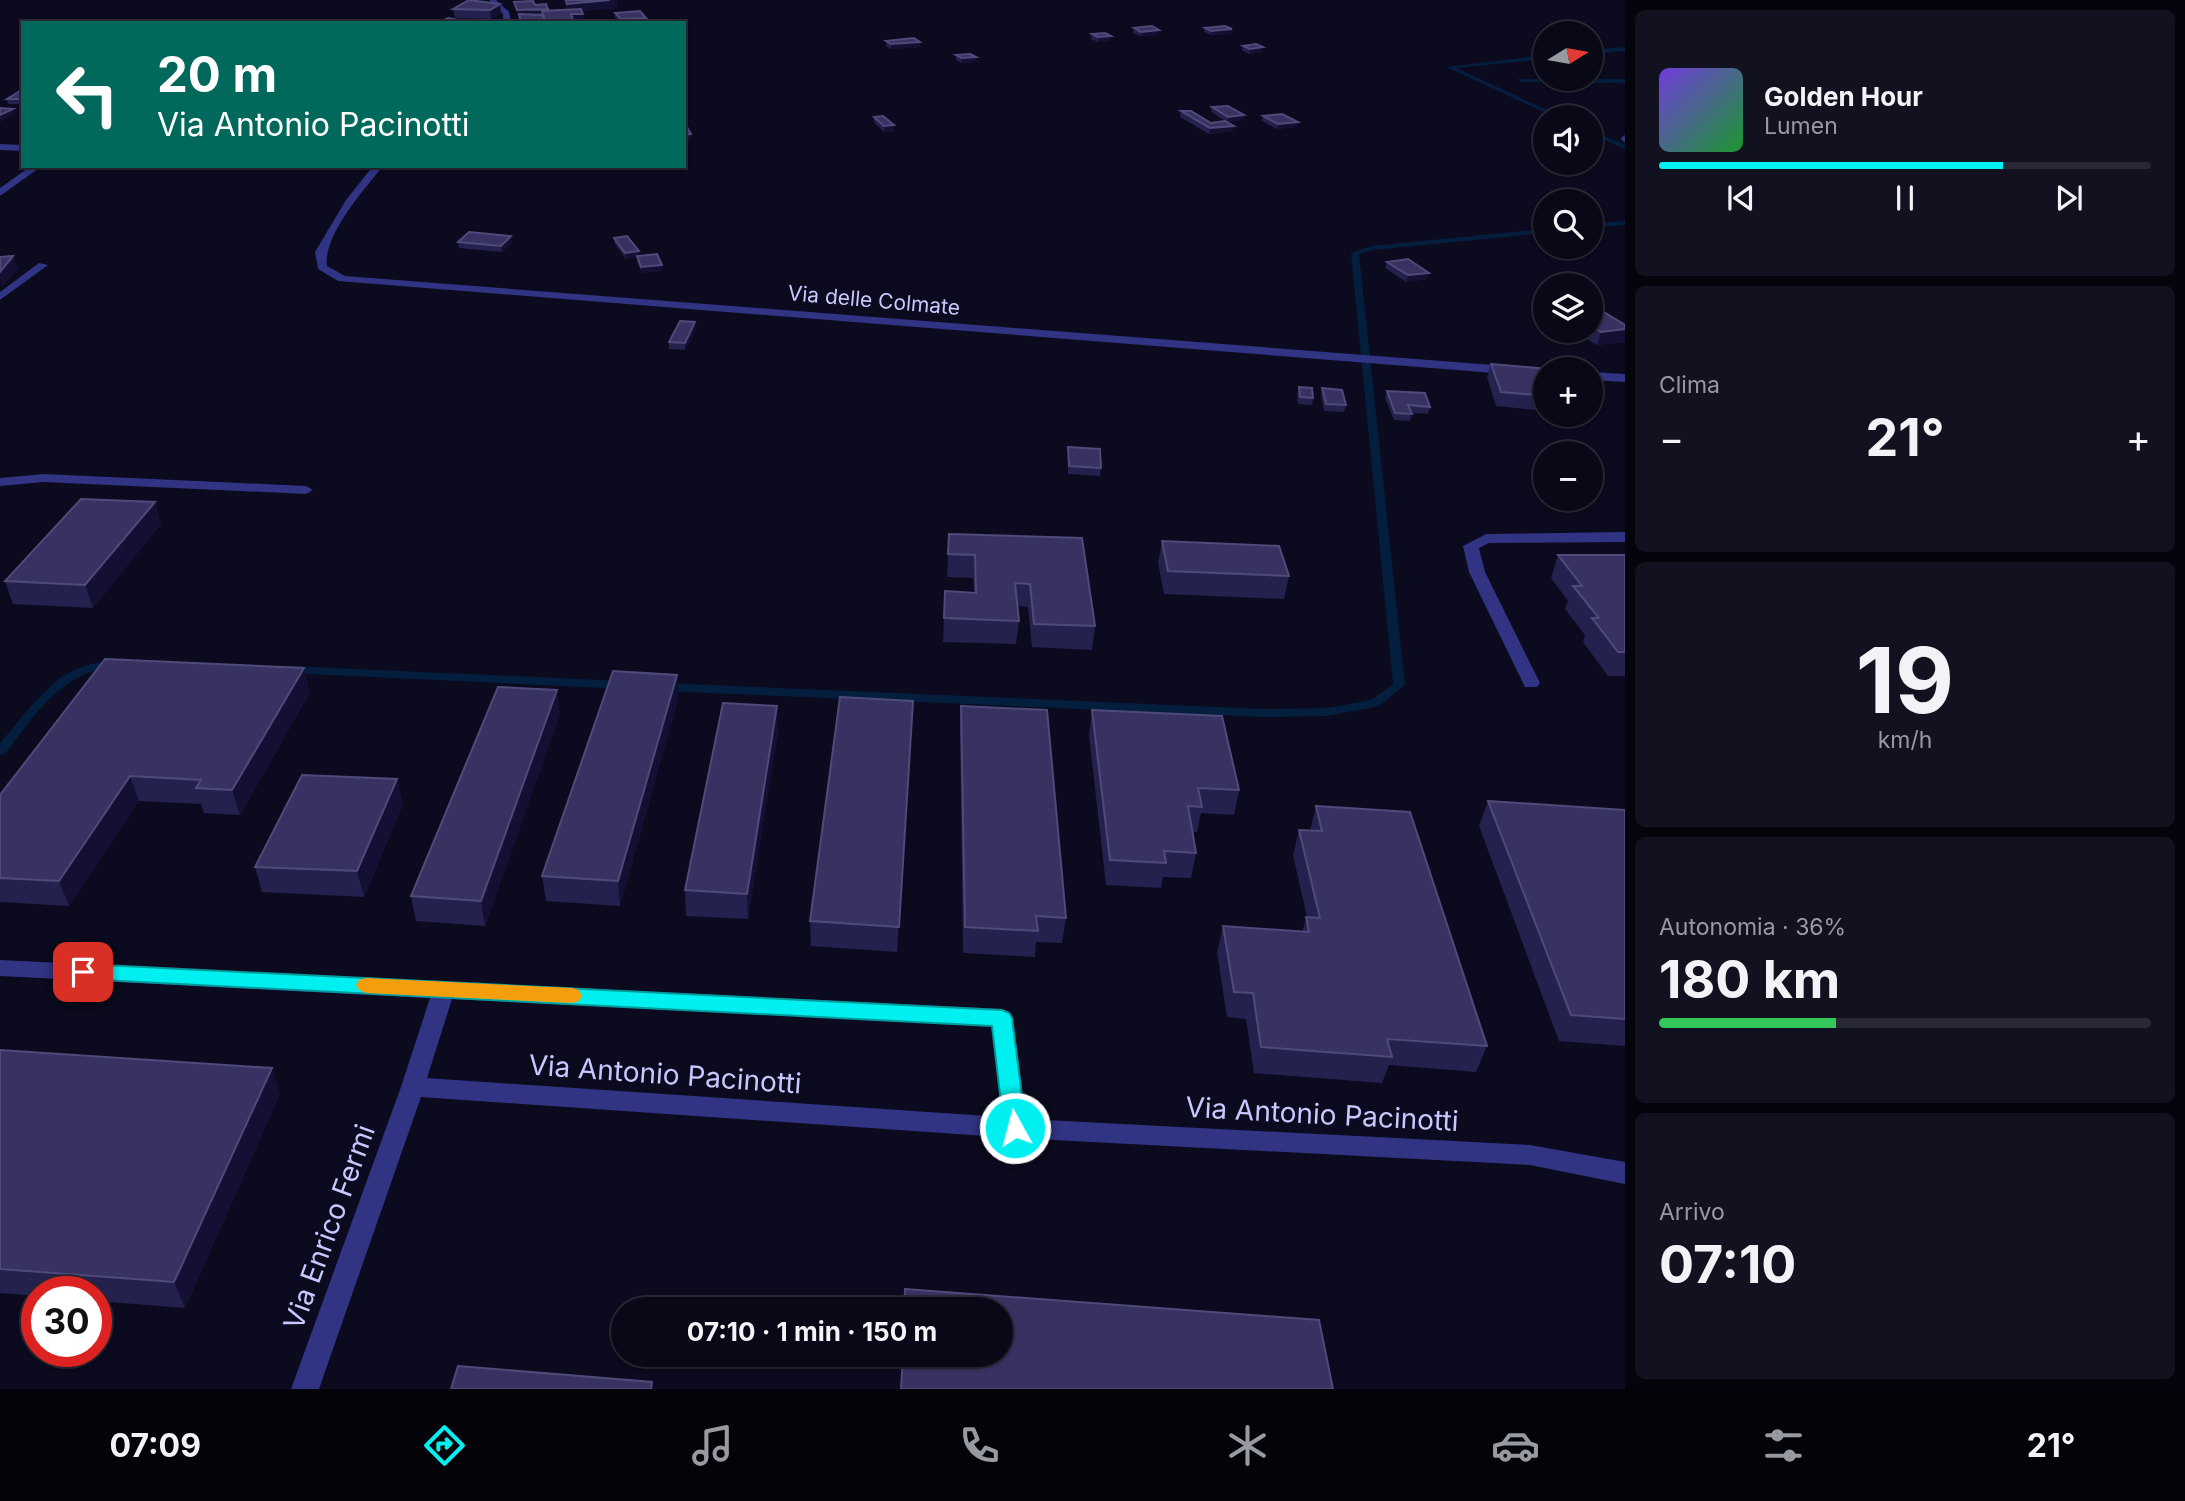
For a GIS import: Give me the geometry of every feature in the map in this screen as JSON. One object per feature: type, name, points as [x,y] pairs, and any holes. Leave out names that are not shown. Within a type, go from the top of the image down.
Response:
[{"type":"street","points":[[492,0],[507,13],[507,21]]},
{"type":"street","points":[[0,147],[21,148]]},
{"type":"street","points":[[0,193],[34,168]]},
{"type":"street","name":"Via delle Colmate","points":[[376,168],[351,200],[320,252],[322,267],[342,279],[817,314],[1381,362],[1533,372]]},
{"type":"street","points":[[0,297],[43,265]]},
{"type":"street","points":[[1603,377],[1625,378]]},
{"type":"street","points":[[0,482],[44,478],[306,490]]},
{"type":"street","points":[[1531,683],[1477,572],[1471,546],[1486,539],[1625,537]]},
{"type":"street","points":[[0,968],[1002,1018],[1015,1128]]},
{"type":"street","points":[[413,1087],[444,989]]},
{"type":"street","name":"Via Antonio Pacinotti","points":[[413,1087],[1015,1128],[1530,1155],[1625,1173]]},
{"type":"street","name":"Via Enrico Fermi","points":[[305,1389],[413,1087]]},
{"type":"building","points":[[469,0],[500,4],[490,10],[453,9]]},
{"type":"building","points":[[566,0],[610,0],[567,4]]},
{"type":"building","points":[[533,1],[535,5],[546,4],[548,9],[517,10],[514,2]]},
{"type":"building","points":[[581,9],[583,14],[571,14],[573,20],[545,21],[542,11]]},
{"type":"building","points":[[640,11],[646,18],[621,19],[615,13]]},
{"type":"building","points":[[519,14],[542,15],[544,21],[521,21]]},
{"type":"building","points":[[448,18],[463,21],[442,21]]},
{"type":"building","points":[[1152,26],[1159,30],[1141,32],[1134,28]]},
{"type":"building","points":[[1225,26],[1232,29],[1211,31],[1205,28]]},
{"type":"building","points":[[1105,33],[1111,36],[1098,37],[1092,34]]},
{"type":"building","points":[[914,38],[920,42],[891,44],[886,41]]},
{"type":"building","points":[[1256,44],[1263,47],[1250,49],[1243,46]]},
{"type":"building","points":[[970,54],[976,57],[962,58],[956,55]]},
{"type":"building","points":[[20,91],[21,91],[20,99],[7,99]]},
{"type":"building","points":[[1228,106],[1244,115],[1228,117],[1212,107]]},
{"type":"building","points":[[0,108],[13,109],[0,115]]},
{"type":"building","points":[[1181,111],[1191,111],[1211,123],[1225,121],[1234,126],[1210,128]]},
{"type":"building","points":[[1282,114],[1298,122],[1278,124],[1263,116]]},
{"type":"building","points":[[883,116],[894,125],[884,126],[874,117]]},
{"type":"building","points":[[469,232],[511,236],[501,246],[458,242]]},
{"type":"building","points":[[627,236],[639,251],[625,253],[614,238]]},
{"type":"building","points":[[657,254],[662,265],[641,267],[637,256]]},
{"type":"building","points":[[13,256],[0,272],[0,257]]},
{"type":"building","points":[[1408,259],[1429,273],[1408,275],[1387,262]]},
{"type":"building","points":[[1603,311],[1625,325],[1625,329],[1603,332]]},
{"type":"building","points":[[680,321],[695,322],[685,343],[669,342]]},
{"type":"building","points":[[1491,364],[1533,368],[1533,395],[1501,392]]},
{"type":"building","points":[[1299,387],[1312,388],[1313,398],[1300,397]]},
{"type":"building","points":[[1322,388],[1342,390],[1346,405],[1326,404]]},
{"type":"building","points":[[1387,391],[1425,393],[1430,407],[1408,405],[1412,414],[1395,413]]},
{"type":"building","points":[[1068,447],[1100,449],[1101,468],[1069,466]]},
{"type":"building","points":[[81,499],[155,502],[85,585],[5,581]]},
{"type":"building","points":[[949,534],[1082,538],[1095,626],[1034,624],[1030,584],[1015,583],[1019,621],[944,618],[945,591],[976,593],[975,555],[948,554]]},
{"type":"building","points":[[1162,541],[1279,546],[1289,576],[1168,571]]},
{"type":"building","points":[[1558,555],[1625,555],[1625,652],[1618,652],[1592,618],[1599,618],[1573,586],[1582,586]]},
{"type":"building","points":[[105,659],[304,668],[232,790],[196,788],[201,780],[130,776],[59,881],[0,878],[0,795]]},
{"type":"building","points":[[613,671],[677,675],[618,881],[542,876]]},
{"type":"building","points":[[498,687],[557,690],[481,901],[411,896]]},
{"type":"building","points":[[840,697],[913,701],[899,927],[810,921]]},
{"type":"building","points":[[723,703],[777,706],[747,894],[685,890]]},
{"type":"building","points":[[961,706],[1047,710],[1066,918],[1036,916],[1038,931],[965,927]]},
{"type":"building","points":[[1092,710],[1222,716],[1239,790],[1198,788],[1202,807],[1188,806],[1196,853],[1164,851],[1166,863],[1110,860]]},
{"type":"building","points":[[302,775],[397,779],[357,871],[255,867]]},
{"type":"building","points":[[1488,801],[1625,810],[1625,1019],[1571,1015]]},
{"type":"building","points":[[1316,806],[1410,812],[1487,1046],[1387,1039],[1392,1057],[1261,1047],[1253,993],[1234,992],[1223,926],[1309,932],[1306,917],[1320,918],[1299,830],[1322,831]]},
{"type":"building","points":[[0,1050],[272,1068],[174,1282],[0,1269]]},
{"type":"building","points":[[905,1289],[1012,1297],[905,1297]]},
{"type":"building","points":[[1013,1297],[1319,1320],[1333,1389],[901,1389],[902,1367],[1013,1367]]},
{"type":"building","points":[[458,1366],[652,1382],[651,1389],[451,1389]]},
{"type":"waterway","points":[[1603,51],[1625,49]]},
{"type":"waterway","points":[[1533,58],[1449,67],[1533,105]]},
{"type":"waterway","points":[[1520,80],[1625,81]]},
{"type":"waterway","points":[[1603,137],[1625,147]]},
{"type":"waterway","points":[[1603,225],[1625,223]]},
{"type":"waterway","points":[[664,687],[1263,713],[1327,712],[1375,703],[1399,685],[1355,253],[1372,248],[1533,232]]},
{"type":"waterway","points":[[0,751],[36,707],[63,682],[78,672],[95,666],[114,664]]},
{"type":"waterway","points":[[290,670],[624,685]]},
{"type":"slow traffic","points":[[366,985],[572,996]]},
{"type":"route","points":[[83,972],[1002,1018],[1015,1128]]}]
